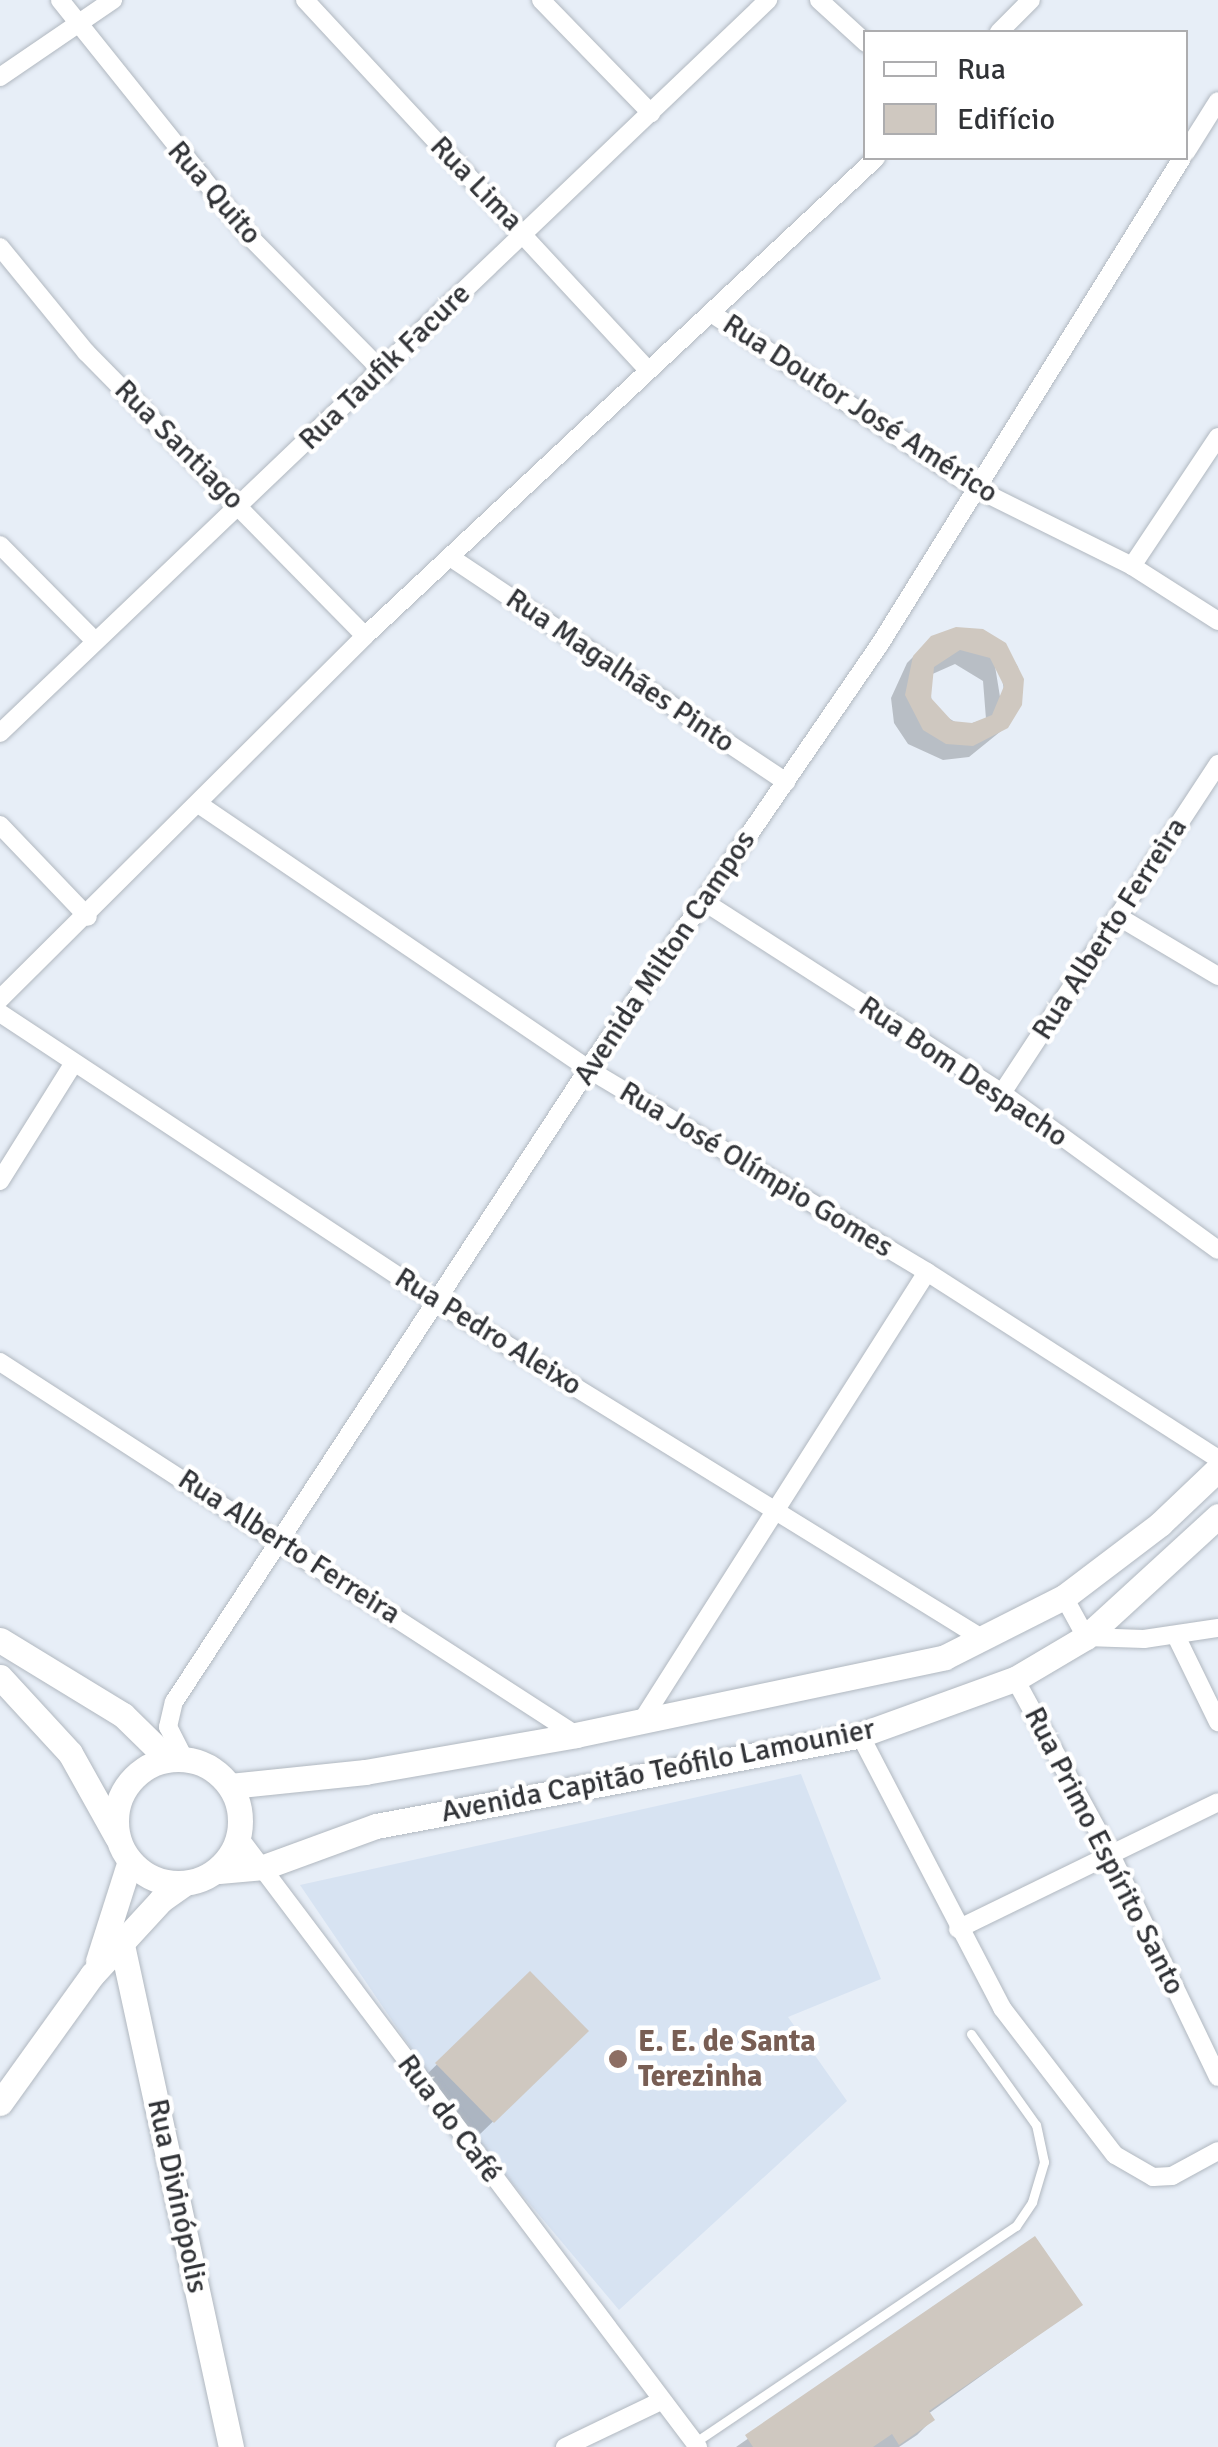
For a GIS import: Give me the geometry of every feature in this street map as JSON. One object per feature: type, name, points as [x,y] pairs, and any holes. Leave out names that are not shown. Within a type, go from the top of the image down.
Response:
[{"type":"main road","name":"Avenida Capitão Teófilo Lamounier","points":[[230,1786],[365,1772],[903,1670],[984,1639],[1064,1597],[1160,1524],[1218,1469]]},
{"type":"main road","name":"Avenida Capitão Teófilo Lamounier","points":[[219,1871],[264,1867],[376,1826],[860,1735],[1015,1679],[1086,1637],[1218,1516]]},
{"type":"main road","points":[[0,1640],[123,1715],[176,1759],[210,1767],[230,1786],[241,1817],[238,1836],[219,1871],[185,1883],[160,1900],[122,1946],[92,1974],[0,2103]]},
{"type":"main road","points":[[0,1677],[70,1752],[124,1850],[164,1882],[185,1883]]},
{"type":"main road","points":[[92,1974],[124,1850],[116,1818],[131,1779],[176,1759]]},
{"type":"main road","name":"Rua Divinópolis","points":[[122,1946],[231,2447]]},
{"type":"street","name":"Rua Quito","points":[[60,0],[75,24],[248,235],[384,373]]},
{"type":"street","points":[[0,77],[112,0]]},
{"type":"street","name":"Rua Lima","points":[[305,0],[647,369]]},
{"type":"street","points":[[541,0],[651,113]]},
{"type":"street","name":"Rua Taufik Facure","points":[[0,733],[238,504],[384,373],[524,232],[768,0]]},
{"type":"street","points":[[819,0],[863,40]]},
{"type":"street","points":[[1001,30],[1031,0]]},
{"type":"street","name":"Avenida Milton Campos","points":[[1188,142],[1218,101]]},
{"type":"street","points":[[0,999],[88,917],[365,636],[452,559],[647,369],[874,160]]},
{"type":"street","name":"Avenida Milton Campos","points":[[176,1759],[168,1727],[174,1702],[438,1304],[588,1069],[786,782],[975,488],[1175,160]]},
{"type":"street","name":"Rua Santiago","points":[[0,248],[86,352],[365,636]]},
{"type":"street","name":"Rua Doutor José Américo","points":[[710,313],[975,488],[1132,566],[1218,621]]},
{"type":"street","points":[[1132,566],[1218,437]]},
{"type":"street","points":[[0,545],[94,640]]},
{"type":"street","name":"Rua Magalhães Pinto","points":[[452,559],[786,782]]},
{"type":"street","name":"Rua Alberto Ferreira","points":[[1002,1094],[1218,764]]},
{"type":"street","name":"Rua José Olímpio Gomes","points":[[200,805],[588,1069],[927,1272],[1218,1460]]},
{"type":"street","points":[[0,825],[88,917]]},
{"type":"street","name":"Rua Bom Despacho","points":[[703,902],[1002,1094],[1218,1250]]},
{"type":"street","points":[[1119,917],[1218,976]]},
{"type":"street","name":"Rua Pedro Aleixo","points":[[0,1012],[438,1304],[775,1506],[984,1639]]},
{"type":"street","points":[[0,1181],[73,1064]]},
{"type":"street","points":[[641,1722],[927,1272]]},
{"type":"street","name":"Rua Alberto Ferreira","points":[[0,1362],[576,1734]]},
{"type":"street","points":[[1064,1597],[1086,1637],[1176,1636],[1218,1628]]},
{"type":"street","points":[[1176,1636],[1218,1722]]},
{"type":"street","name":"Rua Primo Espírito Santo","points":[[1015,1679],[1113,1858],[1218,2077]]},
{"type":"street","points":[[860,1735],[1002,2008],[1114,2154],[1138,2173],[1172,2176],[1218,2151]]},
{"type":"street","points":[[958,1929],[1113,1858],[1218,1802]]},
{"type":"street","name":"Rua do Café","points":[[238,1836],[696,2445]]},
{"type":"street","points":[[565,2447],[661,2401]]},
{"type":"lane","points":[[696,2445],[1016,2226],[1032,2202],[1044,2162],[1036,2125],[971,2034]]},
{"type":"shaded area","name":"E. E. de Santa Terezinha","points":[[801,1774],[881,1979],[788,2017],[847,2101],[619,2310],[461,2122],[300,1885]]},
{"type":"building","points":[[956,627],[983,629],[1006,643],[1024,679],[1022,705],[1008,728],[973,746],[946,744],[923,730],[905,695],[913,656],[931,636]],"holes":[[[960,650],[990,658],[1004,686],[992,715],[972,723],[952,721],[931,698],[934,667]]]},
{"type":"building","points":[[530,1971],[589,2031],[494,2123],[435,2063]]},
{"type":"building","points":[[1035,2236],[1083,2305],[929,2411],[935,2420],[899,2445],[892,2434],[873,2447],[753,2447],[745,2435]]},
{"type":"place","name":"E. E. de Santa Terezinha","points":[[618,2059]]}]
